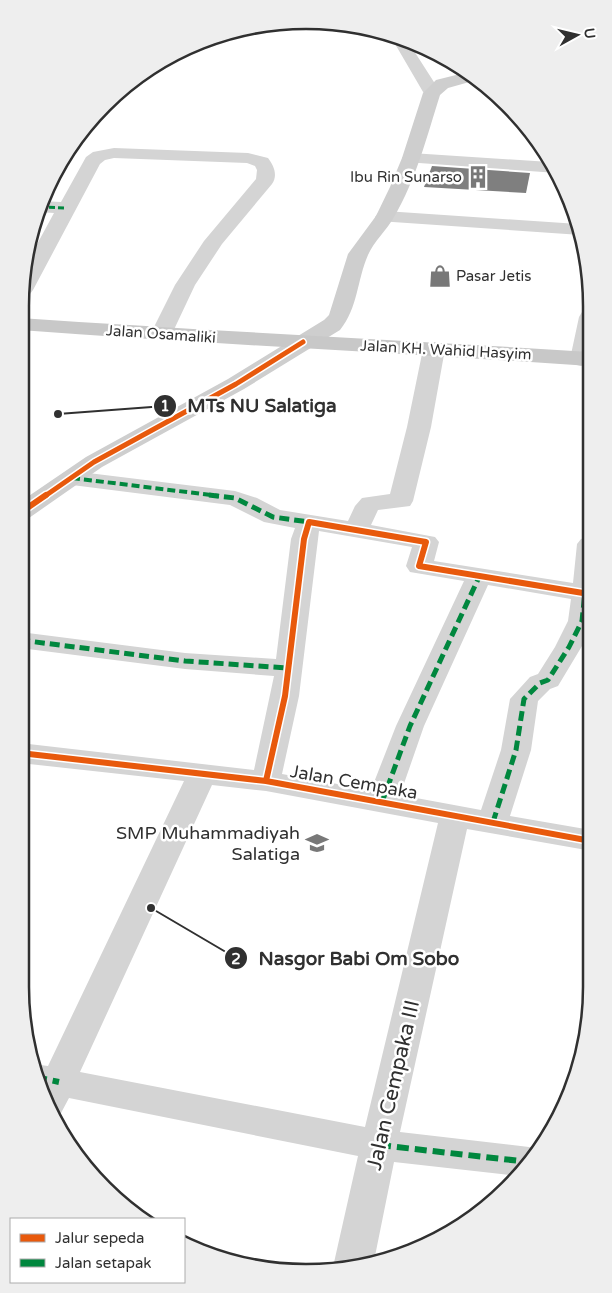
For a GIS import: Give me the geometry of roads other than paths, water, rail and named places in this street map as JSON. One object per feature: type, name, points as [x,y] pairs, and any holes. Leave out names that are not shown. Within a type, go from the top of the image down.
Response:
[{"type":"main road","points":[[29,507],[94,462],[236,384],[332,325],[339,317],[358,254],[385,217],[411,158],[432,93],[442,84],[465,78]]},
{"type":"main road","name":"Jalan Osamaliki","points":[[29,325],[303,342]]},
{"type":"main road","name":"Jalan KH. Wahid Hasyim","points":[[303,342],[583,359]]},
{"type":"street","points":[[403,46],[432,93]]},
{"type":"street","points":[[30,276],[92,161],[99,156],[114,153],[248,158],[262,162],[266,170],[265,180],[214,240],[185,285],[162,333]]},
{"type":"street","points":[[411,158],[546,167]]},
{"type":"street","points":[[47,207],[67,208]]},
{"type":"street","points":[[385,217],[573,230]]},
{"type":"street","points":[[356,530],[367,506],[377,503],[401,501],[419,426],[434,349]]},
{"type":"street","points":[[72,478],[235,498],[273,517],[426,542],[419,566],[583,594]]},
{"type":"street","points":[[266,782],[285,696],[304,539],[310,522]]},
{"type":"street","points":[[382,802],[413,719],[480,575]]},
{"type":"street","points":[[493,822],[516,750],[524,699],[540,684],[548,680],[569,647],[582,621],[583,608]]},
{"type":"street","points":[[29,641],[185,661],[288,668]]},
{"type":"street","name":"Jalan Cempaka","points":[[29,754],[266,782],[583,839]]},
{"type":"street","points":[[48,1087],[202,775]]},
{"type":"street","name":"Jalan Cempaka III","points":[[355,1260],[379,1145],[455,815]]},
{"type":"street","points":[[48,1088],[379,1145],[522,1161]]},
{"type":"place","name":"Ibu Rin Sunarso","points":[[478,177]]},
{"type":"place","name":"Pasar Jetis","points":[[440,276]]},
{"type":"place","name":"MTs NU Salatiga","points":[[58,414]]},
{"type":"place","name":"SMP Muhammadiyah Salatiga","points":[[317,843]]},
{"type":"place","name":"Nasgor Babi Om Sobo","points":[[151,908]]}]
